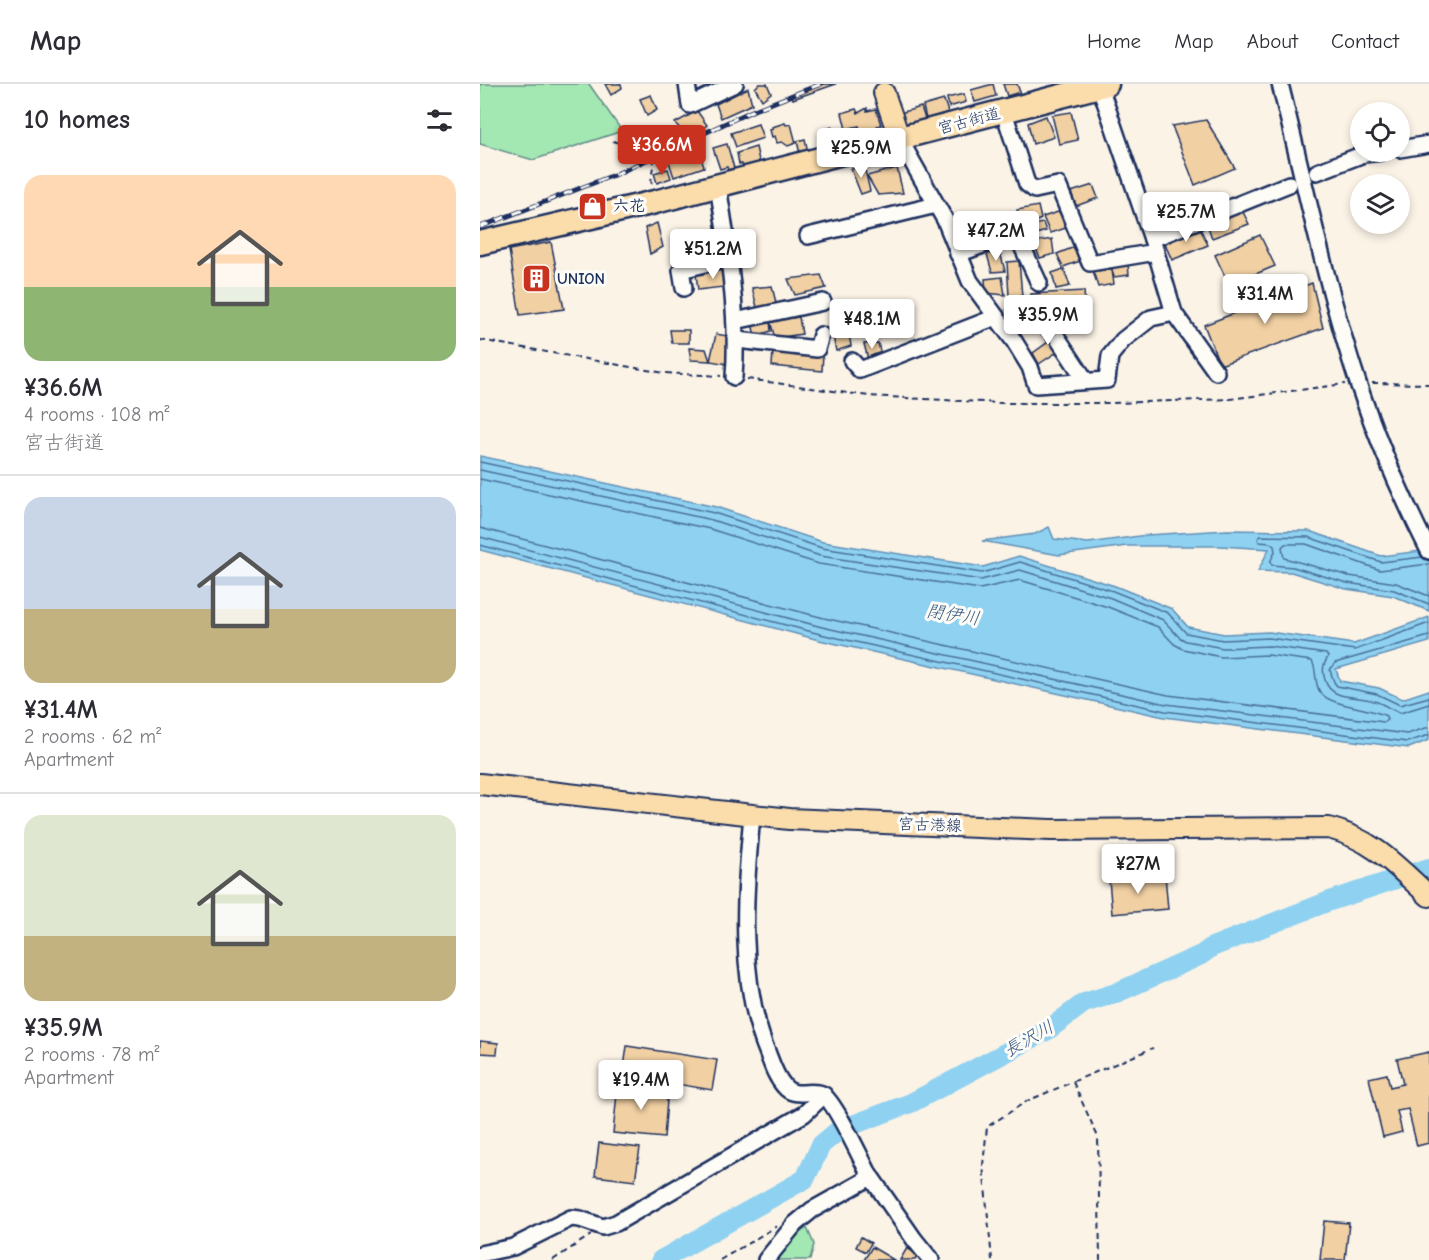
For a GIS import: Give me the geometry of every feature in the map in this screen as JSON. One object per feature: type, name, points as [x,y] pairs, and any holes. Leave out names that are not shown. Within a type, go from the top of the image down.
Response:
[{"type":"highway","name":"宮古街道","points":[[480,243],[655,202],[900,140],[1095,86]]},
{"type":"main road","points":[[884,93],[900,140]]},
{"type":"main road","name":"宮古港線","points":[[480,784],[789,819],[1051,830],[1329,828],[1377,848],[1429,896]]},
{"type":"street","points":[[687,84],[690,105],[735,84]]},
{"type":"street","points":[[1280,84],[1358,383],[1429,551]]},
{"type":"street","points":[[1095,86],[1154,246],[1174,313],[1216,372]]},
{"type":"street","points":[[1004,112],[1027,184],[1035,190],[1058,185],[1090,263],[1154,246],[1289,184]]},
{"type":"street","points":[[900,140],[945,220],[970,281],[1030,367],[1036,385],[1107,380],[1110,356],[1123,340],[1151,318],[1174,313]]},
{"type":"street","points":[[1410,147],[1429,144]]},
{"type":"street","points":[[1317,172],[1350,159]]},
{"type":"street","points":[[718,186],[729,258],[737,340],[734,377]]},
{"type":"street","points":[[808,236],[936,205]]},
{"type":"street","points":[[958,254],[1016,233],[1039,283]]},
{"type":"street","points":[[684,288],[681,270],[729,258]]},
{"type":"street","points":[[735,321],[823,302]]},
{"type":"street","points":[[852,361],[860,370],[996,317]]},
{"type":"street","points":[[1047,322],[1086,381]]},
{"type":"street","points":[[737,340],[817,349],[821,335]]},
{"type":"street","points":[[752,815],[746,883],[746,949],[750,987],[761,1039],[785,1089],[797,1094],[828,1100],[868,1172]]},
{"type":"street","points":[[480,1254],[513,1247],[571,1218],[603,1227],[616,1222],[828,1100]]},
{"type":"street","points":[[766,1260],[795,1224],[812,1210],[871,1177],[931,1260]]},
{"type":"path","points":[[614,141],[628,146],[651,144],[655,159],[650,174],[655,202]]},
{"type":"path","points":[[480,340],[664,373],[734,377],[869,396],[1000,403],[1113,403],[1230,399],[1358,383],[1429,384]]},
{"type":"path","points":[[992,1260],[984,1165],[987,1127],[1027,1101],[1153,1048]]},
{"type":"path","points":[[1073,1081],[1098,1137],[1100,1260]]},
{"type":"path","points":[[720,1260],[786,1221]]},
{"type":"path","points":[[553,1260],[603,1227]]},
{"type":"green space","points":[[480,84],[589,84],[622,131],[533,160],[480,144]]},
{"type":"green space","points":[[807,1228],[814,1244],[810,1260],[759,1260]]},
{"type":"water","name":"閉伊川","points":[[480,456],[716,507],[823,542],[983,567],[1019,556],[1115,586],[1172,609],[1188,627],[1224,634],[1269,632],[1354,644],[1429,617],[1429,642],[1336,669],[1340,681],[1379,688],[1402,699],[1429,690],[1429,740],[1409,748],[1164,717],[819,640],[480,550]]},
{"type":"water","points":[[1049,527],[1054,539],[1088,543],[1147,535],[1227,530],[1309,531],[1381,556],[1429,550],[1429,611],[1393,596],[1346,589],[1291,572],[1258,571],[1269,549],[1220,546],[1127,546],[1059,555],[982,541],[1035,534]]},
{"type":"building","points":[[605,84],[621,84],[622,88],[611,95]]},
{"type":"building","points":[[759,84],[767,84],[771,93],[762,100],[755,88]]},
{"type":"building","points":[[822,84],[836,84],[793,99],[791,94]]},
{"type":"building","points":[[993,84],[996,96],[975,102],[971,90]]},
{"type":"building","points":[[1003,84],[1017,84],[1020,92],[1007,96]]},
{"type":"building","points":[[748,88],[752,104],[721,118],[716,104]]},
{"type":"building","points":[[964,94],[966,102],[949,107],[947,98]]},
{"type":"building","points":[[651,95],[657,110],[647,116],[640,99]]},
{"type":"building","points":[[944,100],[948,112],[926,119],[923,106]]},
{"type":"building","points":[[921,107],[925,119],[904,126],[900,113]]},
{"type":"building","points":[[867,108],[867,111],[876,109],[881,125],[877,126],[880,135],[862,139],[859,126],[846,129],[842,113],[856,109],[858,113]]},
{"type":"building","points":[[697,111],[707,125],[689,139],[675,123]]},
{"type":"building","points":[[1071,112],[1078,140],[1059,144],[1052,115]]},
{"type":"building","points":[[1046,116],[1054,137],[1033,144],[1028,123]]},
{"type":"building","points":[[1206,120],[1235,168],[1195,185],[1172,126]]},
{"type":"building","points":[[785,123],[786,125],[791,124],[796,143],[788,146],[782,142],[777,143],[770,130],[773,129],[772,127]]},
{"type":"building","points":[[758,124],[763,138],[736,147],[731,133]]},
{"type":"building","points":[[832,127],[837,144],[826,148],[821,131]]},
{"type":"building","points":[[805,139],[808,152],[800,154],[797,141]]},
{"type":"building","points":[[727,144],[734,168],[728,170],[727,167],[720,169],[713,148]]},
{"type":"building","points":[[756,147],[760,165],[744,168],[742,164],[739,164],[737,153]]},
{"type":"building","points":[[698,149],[704,167],[674,177],[668,159]]},
{"type":"building","points":[[864,166],[870,191],[861,194],[851,169]]},
{"type":"building","points":[[897,168],[903,193],[878,195],[867,176]]},
{"type":"building","points":[[668,169],[671,178],[657,183],[654,173]]},
{"type":"building","points":[[1093,185],[1098,198],[1076,206],[1071,192]]},
{"type":"building","points":[[1038,206],[1041,219],[1022,228],[1017,210]]},
{"type":"building","points":[[1061,211],[1066,228],[1050,233],[1043,217]]},
{"type":"building","points":[[1243,212],[1249,224],[1212,238],[1207,224]]},
{"type":"building","points":[[1012,215],[1015,229],[994,238],[990,222]]},
{"type":"building","points":[[657,223],[663,247],[650,254],[645,228]]},
{"type":"building","points":[[1043,223],[1046,231],[1036,234],[1030,240],[1027,226]]},
{"type":"building","points":[[987,224],[990,239],[966,244],[961,228]]},
{"type":"building","points":[[1199,226],[1208,245],[1172,260],[1164,242]]},
{"type":"building","points":[[1260,235],[1275,266],[1229,285],[1215,255]]},
{"type":"building","points":[[1052,239],[1054,254],[1040,258],[1033,242]]},
{"type":"building","name":"UNION","points":[[551,242],[564,309],[520,315],[509,250]]},
{"type":"building","points":[[1077,246],[1083,260],[1063,267],[1057,254]]},
{"type":"building","points":[[1000,252],[1005,271],[992,272],[987,254]]},
{"type":"building","points":[[1019,261],[1022,296],[1009,296],[1007,262]]},
{"type":"building","points":[[1128,264],[1129,275],[1114,277],[1110,265]]},
{"type":"building","points":[[1064,269],[1070,286],[1056,289],[1052,273]]},
{"type":"building","points":[[724,270],[732,286],[698,290],[696,274]]},
{"type":"building","points":[[1112,270],[1114,284],[1098,287],[1093,271]]},
{"type":"building","points":[[821,275],[826,288],[795,295],[788,279]]},
{"type":"building","points":[[1002,277],[1005,295],[986,293],[985,279]]},
{"type":"building","points":[[1312,283],[1323,328],[1220,365],[1204,325]]},
{"type":"building","points":[[772,286],[776,303],[758,311],[752,288]]},
{"type":"building","points":[[1084,291],[1085,306],[1079,307],[1077,329],[1058,329],[1060,310],[1032,309],[1031,294]]},
{"type":"building","points":[[1021,303],[1030,315],[1019,324],[1006,310]]},
{"type":"building","points":[[799,317],[802,334],[775,338],[770,321]]},
{"type":"building","points":[[770,321],[771,331],[755,336],[752,323]]},
{"type":"building","points":[[1047,326],[1063,348],[1039,364],[1033,353],[1048,342],[1040,332]]},
{"type":"building","points":[[670,330],[689,330],[689,343],[672,343]]},
{"type":"building","points":[[849,333],[851,346],[836,351],[833,336]]},
{"type":"building","points":[[716,334],[733,337],[728,364],[710,361]]},
{"type":"building","points":[[878,343],[881,355],[868,359],[864,344]]},
{"type":"building","points":[[689,348],[706,349],[710,361],[691,360]]},
{"type":"building","points":[[773,350],[823,354],[822,371],[772,366]]},
{"type":"building","points":[[1165,875],[1168,909],[1112,914],[1109,880]]},
{"type":"building","points":[[480,1041],[498,1043],[497,1054],[480,1053]]},
{"type":"building","points":[[627,1046],[717,1060],[712,1090],[623,1075]]},
{"type":"building","points":[[1429,1052],[1429,1143],[1417,1146],[1408,1109],[1397,1111],[1402,1132],[1383,1137],[1369,1078],[1387,1074],[1390,1087],[1403,1084],[1397,1059]]},
{"type":"building","points":[[618,1084],[668,1088],[664,1138],[613,1133]]},
{"type":"building","points":[[599,1143],[640,1148],[635,1181],[595,1176]]},
{"type":"building","points":[[1324,1221],[1349,1223],[1345,1260],[1320,1260]]},
{"type":"building","points":[[861,1237],[871,1243],[866,1252],[856,1247]]},
{"type":"building","points":[[872,1247],[894,1260],[864,1260]]},
{"type":"building","points":[[907,1248],[918,1255],[915,1260],[900,1260]]},
{"type":"waterway","name":"長沢川","points":[[661,1260],[805,1179],[821,1145],[839,1130],[911,1103],[1048,1030],[1084,1003],[1116,993],[1201,955],[1212,947],[1327,902],[1429,868]]},
{"type":"railway","points":[[480,227],[614,175],[754,110],[821,84]]},
{"type":"place","name":"六花","points":[[592,206]]},
{"type":"place","name":"UNION","points":[[536,279]]}]
